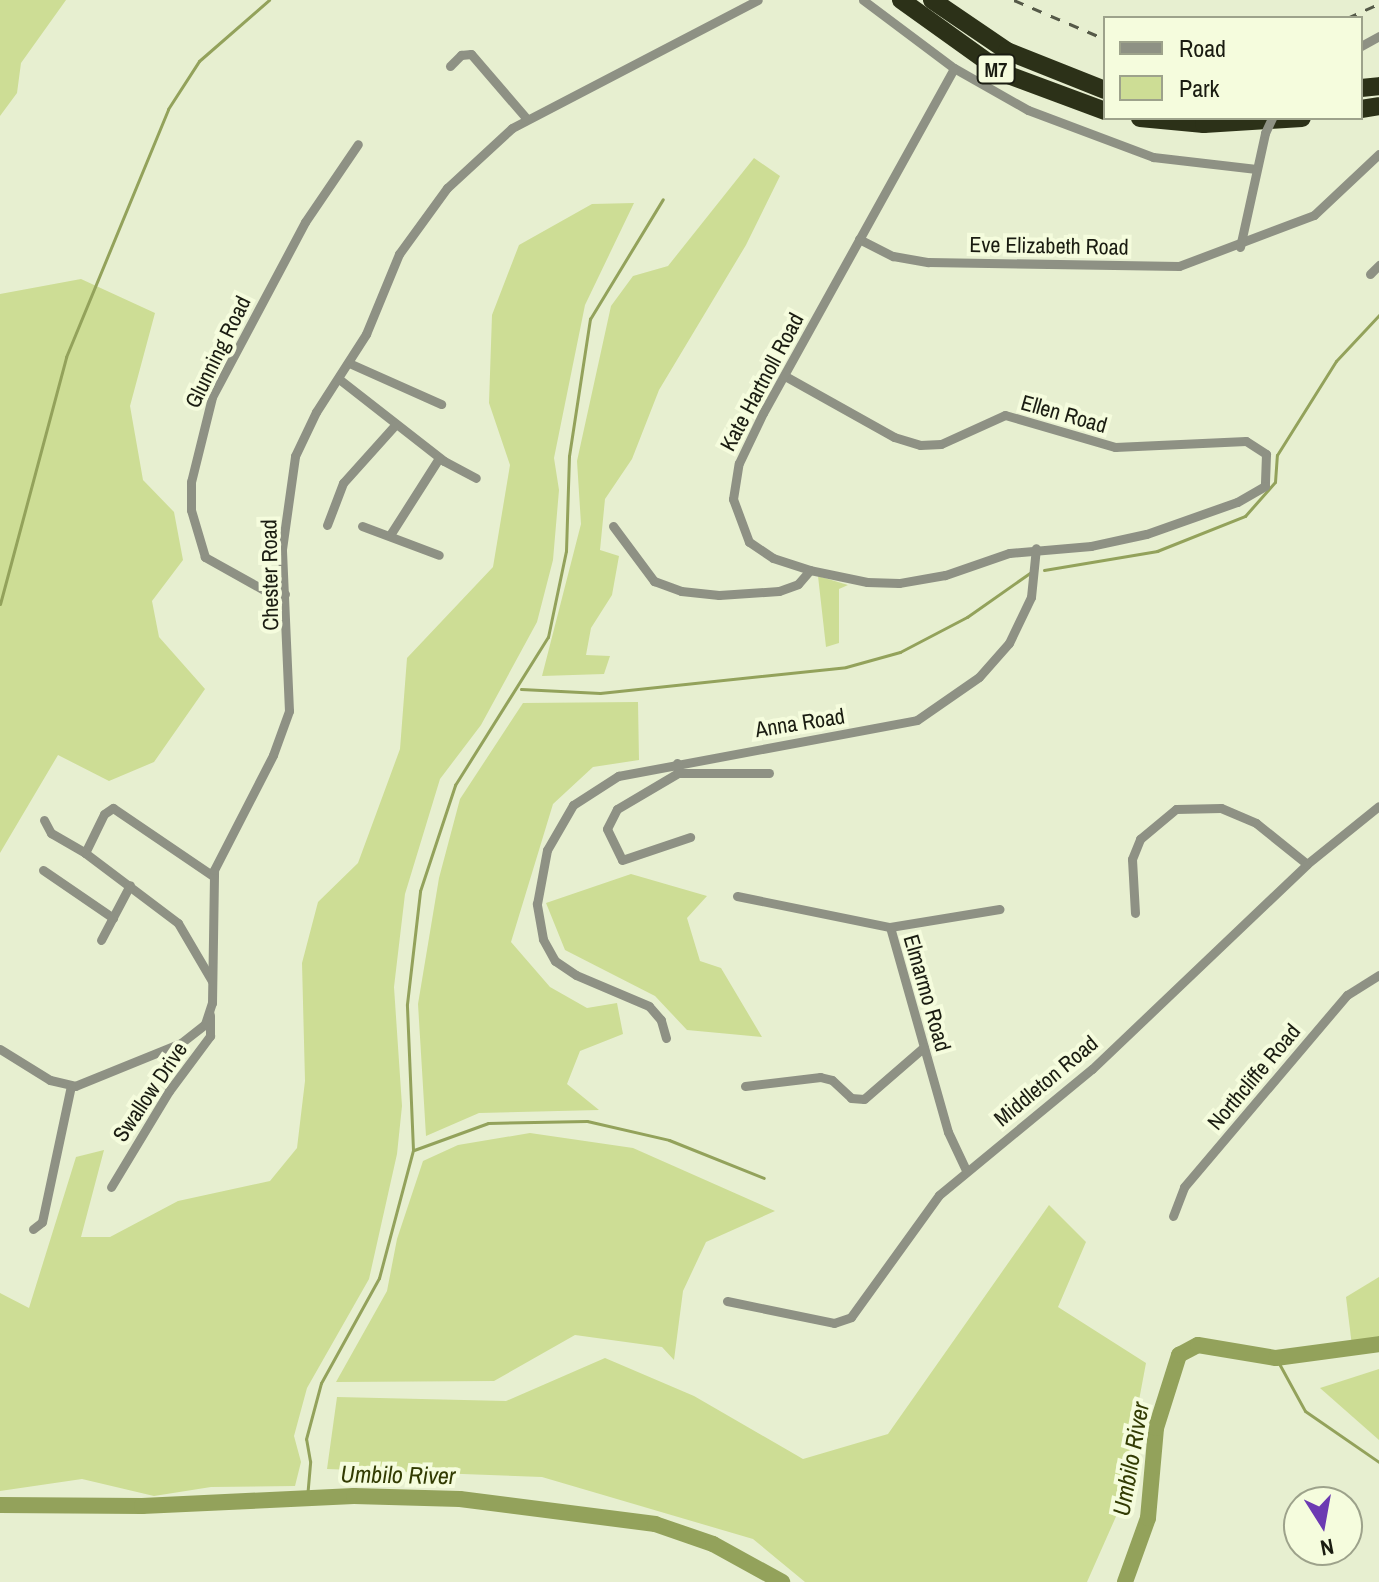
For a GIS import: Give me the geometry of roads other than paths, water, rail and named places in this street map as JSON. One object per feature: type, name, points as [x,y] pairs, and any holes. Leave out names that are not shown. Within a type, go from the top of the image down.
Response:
[{"type":"highway","name":"M7","points":[[901,0],[1003,73],[1103,110]]},
{"type":"highway","name":"M7","points":[[932,0],[1017,56],[1103,89]]},
{"type":"highway","points":[[1161,120],[1204,124],[1269,120]]},
{"type":"street","name":"Chester Road","points":[[210,1015],[213,876],[289,711],[283,534],[295,456],[308,425],[349,363],[414,231],[460,174],[526,118],[758,0]]},
{"type":"street","points":[[863,0],[954,68],[1028,110],[1125,148],[1180,162],[1256,169]]},
{"type":"street","points":[[450,66],[471,54],[526,118]]},
{"type":"street","name":"Kate Hartnoll Road","points":[[954,68],[739,463],[733,499],[742,531],[753,546],[810,570],[867,582],[899,583],[1036,548],[1091,546],[1146,534],[1261,492],[1270,468],[1259,446]]},
{"type":"street","points":[[1240,247],[1256,169],[1271,120]]},
{"type":"street","name":"Glunning Road","points":[[285,594],[264,590],[205,557],[191,510],[191,482],[212,397],[305,222],[358,144]]},
{"type":"street","points":[[1240,247],[1314,215],[1379,154]]},
{"type":"street","name":"Eve Elizabeth Road","points":[[859,239],[893,256],[928,262],[1179,266],[1240,247]]},
{"type":"street","points":[[1370,274],[1379,265]]},
{"type":"street","points":[[349,363],[441,404]]},
{"type":"street","name":"Ellen Road","points":[[785,376],[894,437],[920,445],[941,444],[993,418],[1013,415],[1115,447],[1235,441],[1259,446]]},
{"type":"street","points":[[339,379],[439,458],[476,478]]},
{"type":"street","points":[[327,525],[343,483],[396,424]]},
{"type":"street","points":[[390,535],[439,458]]},
{"type":"street","points":[[362,526],[379,536],[390,535],[439,555]]},
{"type":"street","points":[[613,526],[654,581],[681,591],[719,595],[779,591],[798,584],[810,570]]},
{"type":"street","name":"Anna Road","points":[[666,1038],[661,1020],[639,999],[576,975],[555,961],[539,928],[538,892],[550,842],[573,805],[608,779],[890,727],[942,706],[1009,643],[1031,597],[1036,548]]},
{"type":"street","points":[[690,837],[622,860],[607,829],[617,809],[677,768],[769,773]]},
{"type":"street","name":"Middleton Road","points":[[727,1301],[827,1322],[847,1319],[935,1199],[966,1170],[1092,1069],[1307,864],[1379,806]]},
{"type":"street","points":[[85,853],[104,814],[113,808],[213,876]]},
{"type":"street","points":[[1135,913],[1132,859],[1140,839],[1176,809],[1221,808],[1256,823],[1307,864]]},
{"type":"street","points":[[44,820],[51,833],[85,853],[178,923],[212,981]]},
{"type":"street","points":[[43,870],[113,918]]},
{"type":"street","points":[[101,940],[130,885]]},
{"type":"street","name":"Elmarmo Road","points":[[737,896],[890,927],[948,1132],[966,1170]]},
{"type":"street","points":[[890,927],[1000,909]]},
{"type":"street","name":"Northcliffe Road","points":[[1173,1216],[1184,1187],[1338,1006],[1379,975]]},
{"type":"street","points":[[0,1049],[50,1080],[71,1086],[181,1043],[210,1015]]},
{"type":"street","name":"Swallow Drive","points":[[111,1187],[169,1091],[208,1039],[210,1015]]},
{"type":"street","points":[[745,1086],[820,1077],[832,1080],[851,1098],[864,1099],[924,1047]]},
{"type":"street","points":[[33,1229],[42,1222],[71,1086]]},
{"type":"waterway","points":[[0,604],[66,357],[168,109],[199,61],[269,0]]},
{"type":"waterway","points":[[307,1498],[310,1461],[306,1439],[321,1383],[379,1278],[413,1150],[407,1004],[420,891],[455,785],[548,637],[566,551],[569,456],[590,319],[663,199]]},
{"type":"waterway","points":[[1044,570],[1157,551],[1245,516],[1275,482],[1277,455],[1336,361],[1379,315]]},
{"type":"waterway","points":[[521,689],[600,693],[846,667],[900,652],[967,617],[1031,572]]},
{"type":"waterway","points":[[414,1150],[488,1123],[587,1121],[669,1140],[764,1178]]},
{"type":"waterway","name":"Umbilo River","points":[[1125,1582],[1148,1518],[1156,1428],[1179,1355],[1198,1345],[1276,1358],[1379,1344]]},
{"type":"waterway","points":[[1276,1358],[1305,1411],[1379,1462]]},
{"type":"waterway","name":"Umbilo River","points":[[0,1505],[142,1506],[354,1496],[460,1499],[655,1524],[713,1544],[782,1582]]},
{"type":"railway","points":[[1014,0],[1103,38]]},
{"type":"railway","points":[[1352,16],[1379,4]]}]
